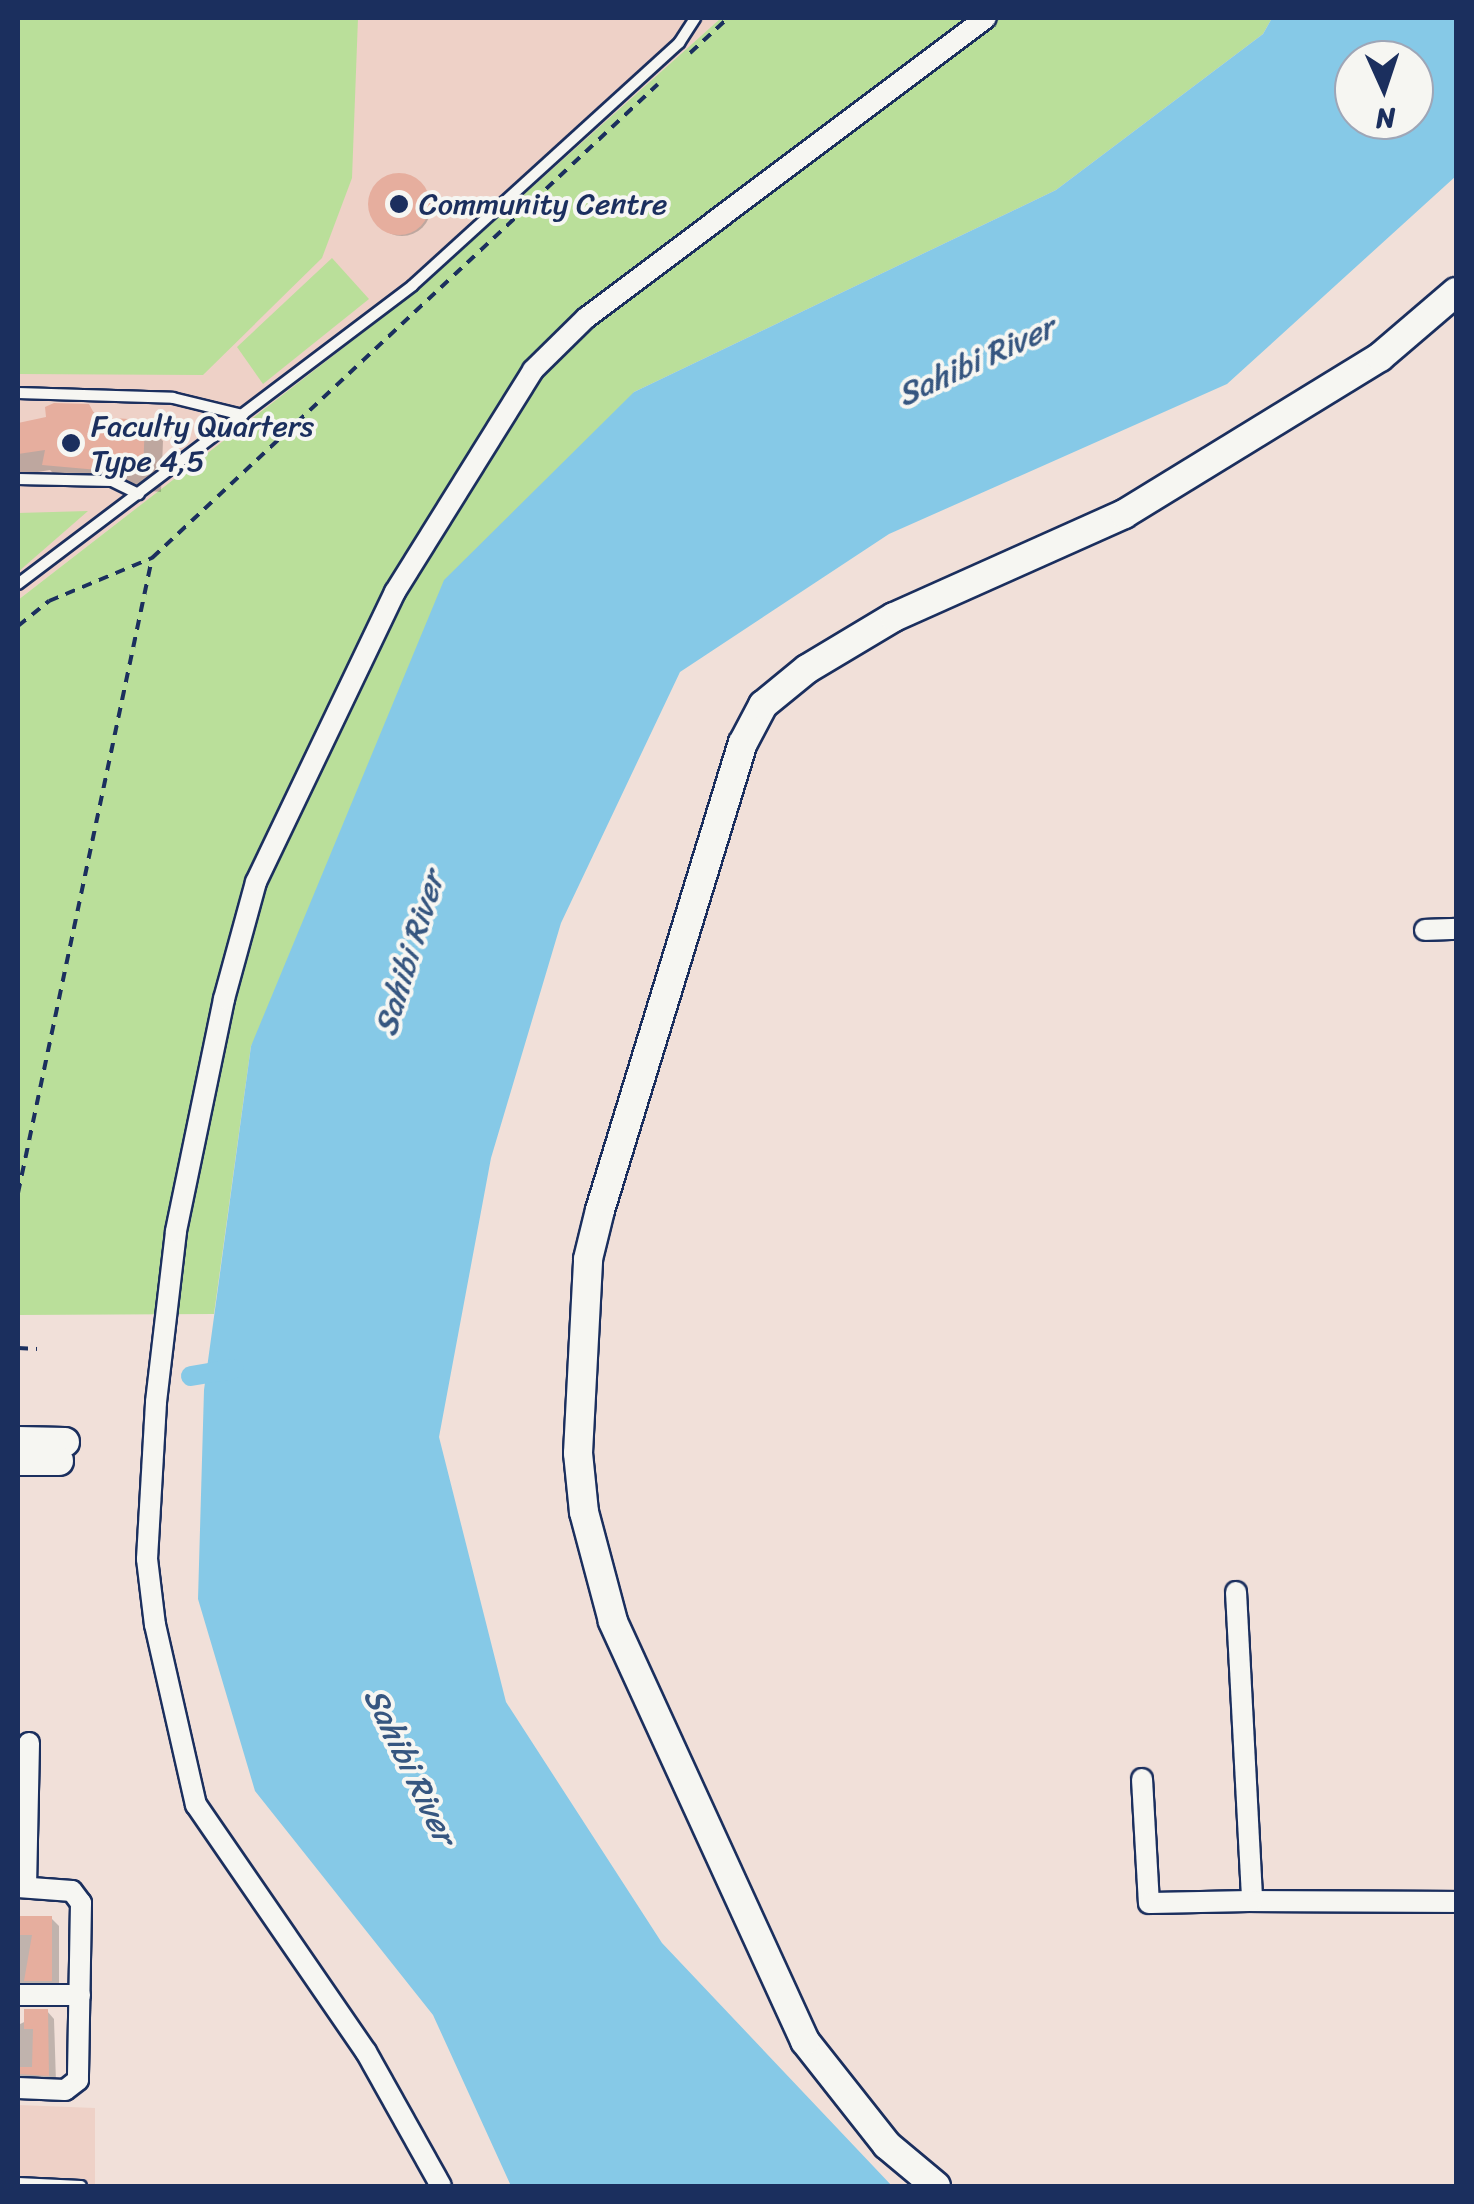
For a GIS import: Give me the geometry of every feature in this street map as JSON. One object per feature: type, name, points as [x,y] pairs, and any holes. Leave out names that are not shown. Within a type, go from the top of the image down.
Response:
[{"type":"street","points":[[440,2186],[366,2052],[196,1805],[155,1624],[147,1559],[156,1402],[176,1231],[224,999],[256,882],[395,592],[532,370],[586,318],[986,18]]},
{"type":"street","points":[[936,2186],[886,2145],[805,2041],[613,1621],[584,1512],[578,1454],[588,1259],[600,1210],[731,780],[764,706],[807,668],[894,616],[1124,514],[1380,357],[1456,292]]},
{"type":"street","points":[[1425,930],[1456,929]]},
{"type":"street","points":[[18,1441],[62,1451],[18,1460]]},
{"type":"street","points":[[1236,1592],[1252,1901]]},
{"type":"street","points":[[18,2088],[74,2087],[80,1996],[78,1895],[22,1887],[29,1743]]},
{"type":"street","points":[[1142,1779],[1149,1903],[1456,1902]]},
{"type":"street","points":[[18,1995],[80,1996]]},
{"type":"lane","points":[[18,584],[242,415],[508,204],[679,43],[696,18]]},
{"type":"lane","points":[[18,393],[173,398],[242,415]]},
{"type":"lane","points":[[18,479],[112,481],[140,494]]},
{"type":"lane","points":[[18,2184],[81,2186]]},
{"type":"path","points":[[688,55],[728,18]]},
{"type":"path","points":[[18,626],[48,600],[152,558],[662,80]]},
{"type":"path","points":[[18,1193],[152,558]]},
{"type":"path","points":[[18,1348],[37,1350]]},
{"type":"shaded area","points":[[18,18],[721,18],[414,293],[18,600]]},
{"type":"shaded area","points":[[18,2105],[95,2108],[95,2186],[18,2186]]},
{"type":"green space","points":[[18,18],[358,18],[352,178],[322,258],[203,375],[18,374]]},
{"type":"green space","points":[[721,18],[1272,18],[1263,34],[1056,190],[634,392],[251,1046],[214,1314],[18,1315],[18,600],[414,293]]},
{"type":"green space","points":[[332,258],[369,299],[263,384],[237,347]]},
{"type":"green space","points":[[88,511],[18,572],[18,513]]},
{"type":"water","name":"Sahibi River","points":[[1272,18],[1456,18],[1456,176],[1227,384],[889,534],[680,672],[561,923],[491,1158],[439,1437],[506,1702],[662,1943],[892,2186],[511,2186],[433,2015],[255,1791],[198,1599],[204,1390],[251,1046],[444,580],[634,392],[1056,190],[1263,34]]},
{"type":"building","name":"Community Centre","points":[[399,173],[421,182],[430,204],[421,226],[399,235],[377,226],[368,204],[377,182]]},
{"type":"building","name":"Faculty Quarters Type 4,5","points":[[54,403],[89,404],[96,417],[145,420],[143,474],[42,465],[45,450],[18,454],[18,423],[46,417],[45,407]]},
{"type":"building","points":[[18,1916],[52,1916],[52,1981],[24,1981],[32,1935],[18,1935]]},
{"type":"building","points":[[24,2009],[48,2009],[49,2076],[18,2074],[18,2067],[32,2067],[33,2029],[24,2029]]},
{"type":"waterway","points":[[191,1376],[233,1369]]},
{"type":"place","name":"Community Centre","points":[[399,204]]},
{"type":"place","name":"Faculty Quarters Type 4,5","points":[[71,443]]}]
